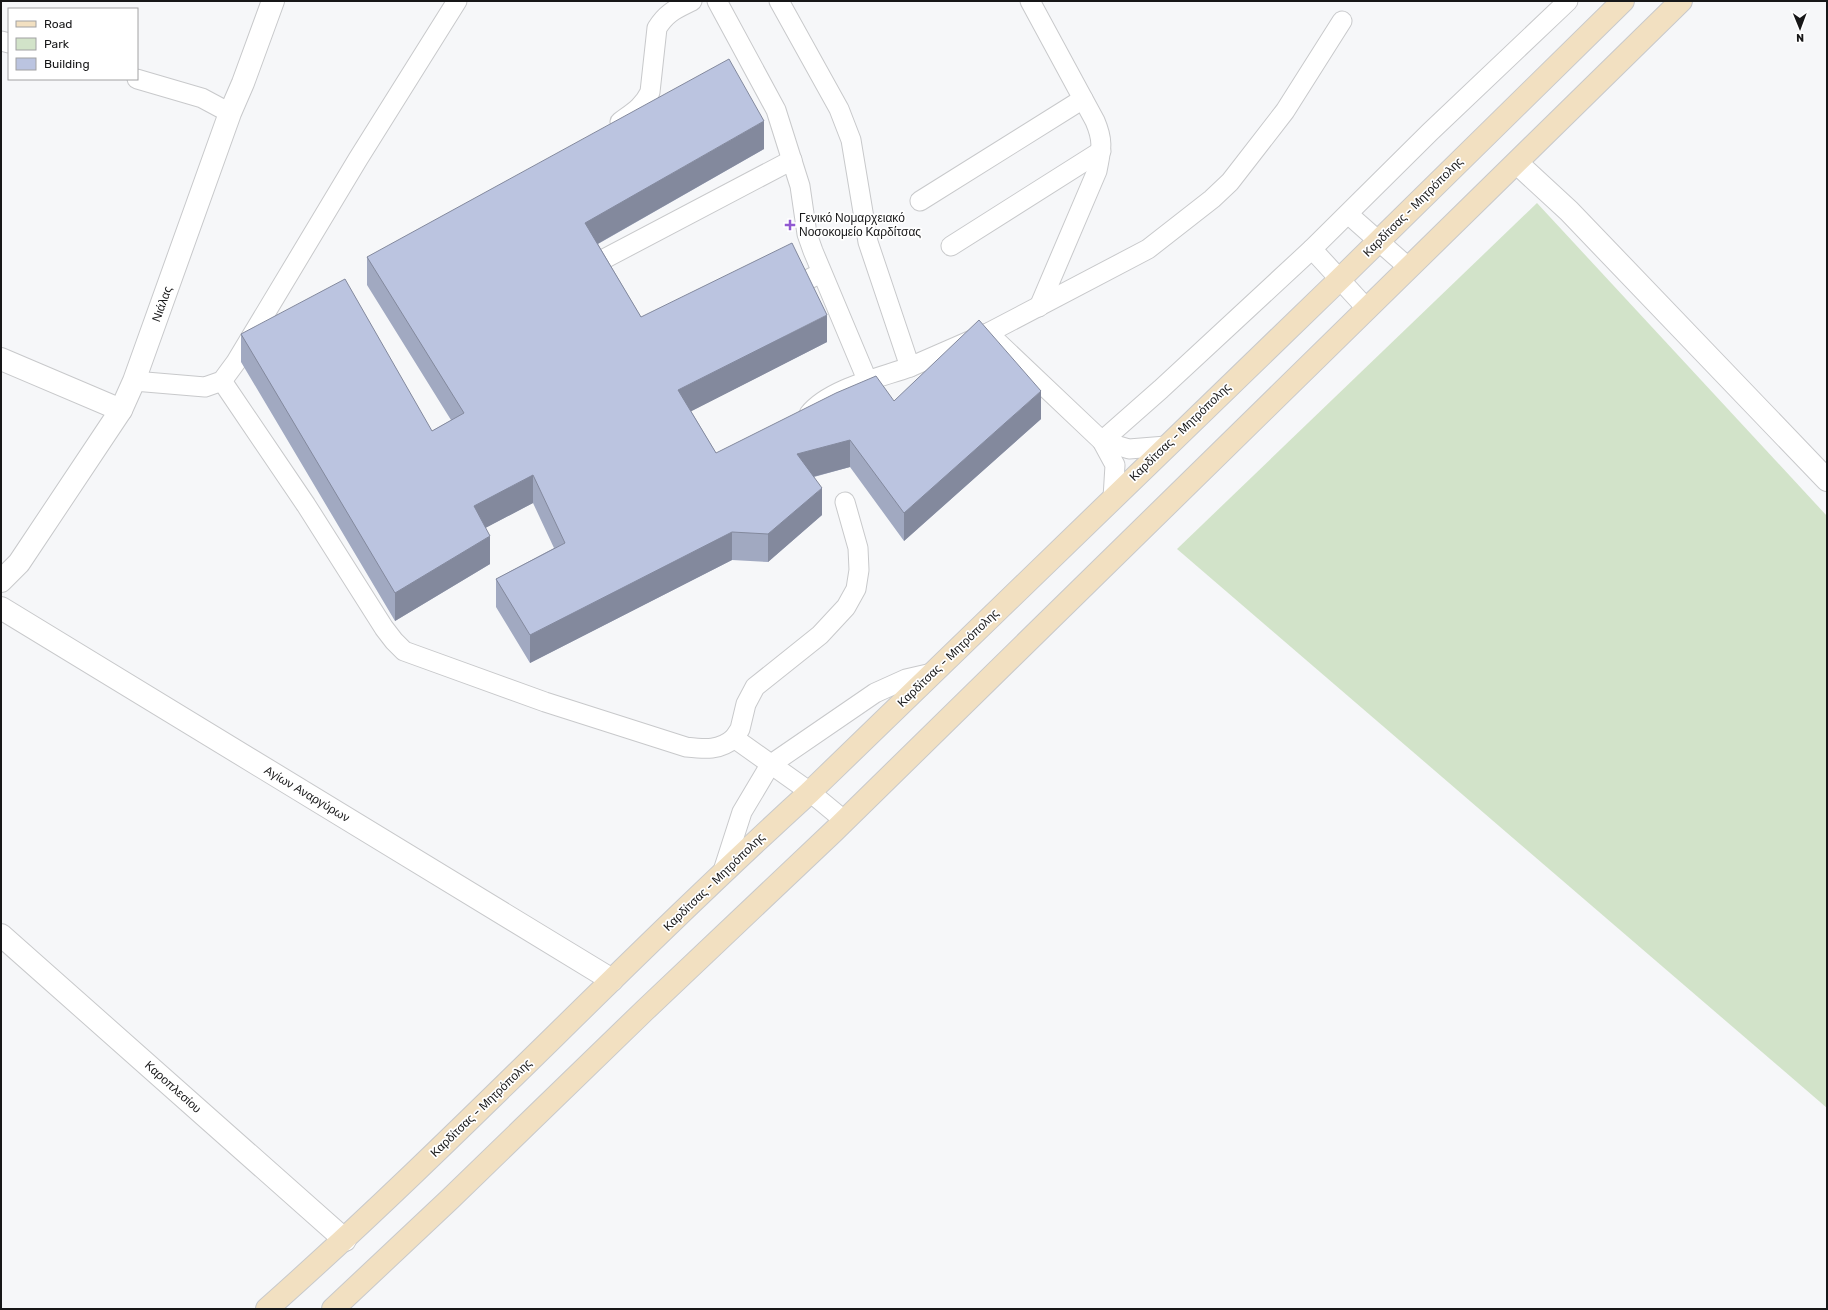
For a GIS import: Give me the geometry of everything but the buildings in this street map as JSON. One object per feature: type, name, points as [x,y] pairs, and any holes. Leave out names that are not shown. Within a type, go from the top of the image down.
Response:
[{"type":"main road","name":"Καρδίτσας - Μητρόπολης","points":[[267,1309],[345,1240],[723,871],[810,792],[1340,279],[1623,1]]},
{"type":"main road","points":[[333,1309],[845,821],[1682,1]]},
{"type":"street","name":"Νιάλας","points":[[1,581],[10,560],[122,410],[134,381],[230,113],[243,83],[273,1]]},
{"type":"street","points":[[1517,163],[1570,211],[1826,478]]},
{"type":"street","points":[[1,359],[122,410]]},
{"type":"street","name":"Αγίων Αναργύρων","points":[[1,608],[612,980]]},
{"type":"street","name":"Καροπλεσίου","points":[[1,934],[345,1240]]},
{"type":"lane","points":[[134,381],[205,387],[222,381],[236,362],[358,159],[457,1]]},
{"type":"lane","points":[[619,123],[646,102],[650,92],[658,28],[663,19],[668,13],[692,1]]},
{"type":"lane","points":[[717,1],[776,110],[800,186],[807,234],[821,273],[868,382]]},
{"type":"lane","points":[[779,1],[838,109],[851,140],[868,242],[910,367]]},
{"type":"lane","points":[[1030,1],[1083,99],[1101,136],[1101,151],[1097,171],[1039,307]]},
{"type":"lane","points":[[1102,440],[1161,389],[1312,249],[1430,132],[1568,1]]},
{"type":"lane","points":[[806,421],[809,414],[818,403],[831,396],[910,367],[988,333],[1148,249],[1212,199],[1230,182],[1285,111],[1342,21]]},
{"type":"lane","points":[[138,79],[202,98],[230,113]]},
{"type":"lane","points":[[920,201],[1083,99]]},
{"type":"lane","points":[[951,246],[1101,151]]},
{"type":"lane","points":[[569,278],[792,160]]},
{"type":"lane","points":[[1348,214],[1409,268]]},
{"type":"lane","points":[[1312,249],[1367,309]]},
{"type":"lane","points":[[773,297],[821,273]]},
{"type":"lane","points":[[988,333],[1102,440],[1115,465],[1113,498]]},
{"type":"lane","points":[[222,381],[306,505],[384,628],[404,651],[545,702],[686,747],[703,749],[717,748],[728,744],[740,729],[746,704],[755,687],[820,635],[846,607],[856,589],[859,570],[858,548],[845,502]]},
{"type":"lane","points":[[1102,440],[1129,450],[1166,446]]},
{"type":"lane","points":[[723,871],[742,812],[770,765],[875,693],[906,679],[932,673]]},
{"type":"lane","points":[[734,738],[810,792],[845,821]]},
{"type":"green space","points":[[1537,203],[1827,516],[1827,1108],[1177,549]]},
{"type":"place","name":"Γενικό Νομαρχειακό Νοσοκομείο Καρδίτσας","points":[[790,225]]}]
